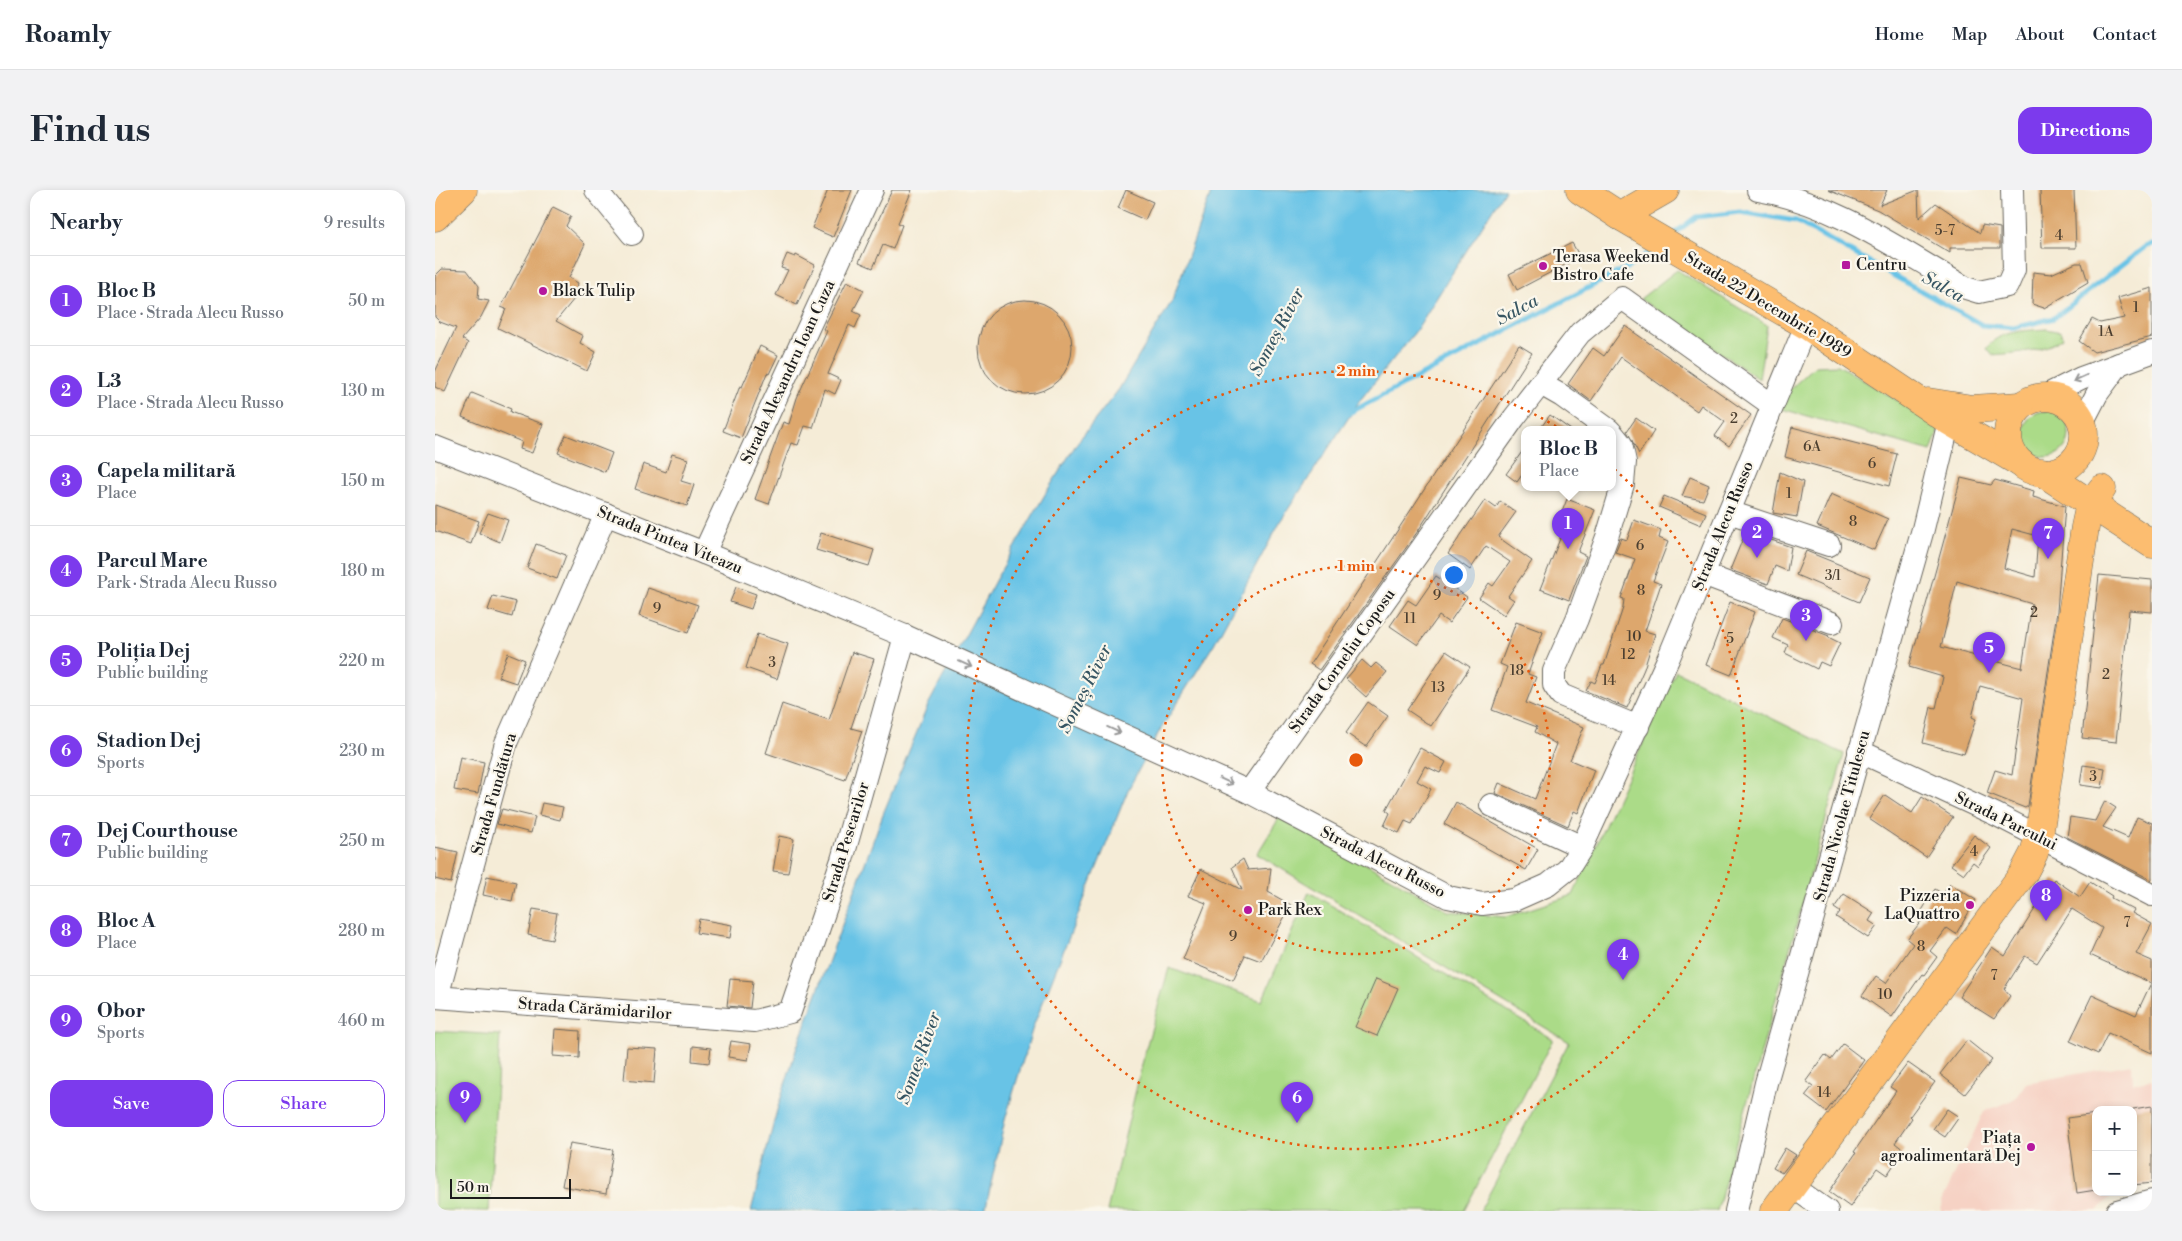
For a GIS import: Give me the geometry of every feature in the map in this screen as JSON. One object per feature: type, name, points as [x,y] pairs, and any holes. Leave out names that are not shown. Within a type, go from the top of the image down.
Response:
[{"type":"main road","points":[[435,217],[463,190]]},
{"type":"main road","points":[[1620,216],[1665,190]]},
{"type":"main road","name":"Strada 22 Decembrie 1989","points":[[1584,191],[1620,216],[1805,325],[1949,421],[2032,468],[2096,497]]},
{"type":"main road","points":[[2053,397],[2071,406],[2082,423],[2083,438],[2079,453],[2067,466],[2059,470],[2032,468],[2011,449],[2008,431],[2014,413],[2032,402],[2053,397]]},
{"type":"main road","name":"Strada 22 Decembrie 1989","points":[[1914,398],[1938,405],[1972,409],[2032,402]]},
{"type":"main road","points":[[2079,453],[2089,473],[2096,497],[2152,544]]},
{"type":"main road","points":[[2096,497],[2152,527]]},
{"type":"main road","points":[[1774,1211],[2023,874],[2035,853],[2085,527],[2096,497]]},
{"type":"street","points":[[596,190],[632,234]]},
{"type":"street","name":"Strada Alexandru Ioan Cuza","points":[[704,553],[871,190]]},
{"type":"street","points":[[1758,190],[1812,203],[1852,222],[1966,288],[1979,292],[2007,286],[2014,270],[2012,190]]},
{"type":"street","name":"Strada Corneliu Coposu","points":[[1249,792],[1513,418],[1579,333],[1622,298],[1772,405]]},
{"type":"street","name":"Strada Alecu Russo","points":[[1204,771],[1249,792],[1448,897],[1482,904],[1514,900],[1549,885],[1568,869],[1582,847],[1638,727],[1729,512],[1805,325]]},
{"type":"street","points":[[2032,402],[2081,378],[2152,352]]},
{"type":"street","points":[[2082,423],[2097,394],[2119,364]]},
{"type":"street","points":[[1541,384],[1562,396],[1603,426]]},
{"type":"street","name":"Strada Nicolae Titulescu","points":[[1736,1211],[1766,1083],[1923,529],[1949,421]]},
{"type":"street","points":[[1616,438],[1621,444],[1625,462],[1623,484],[1607,537],[1584,601],[1554,671],[1554,685],[1561,695],[1638,727]]},
{"type":"street","name":"Strada Pintea Viteazu","points":[[435,447],[509,478],[704,553],[913,640],[1204,771]]},
{"type":"street","points":[[1729,512],[1829,545]]},
{"type":"street","name":"Strada Fundătura","points":[[436,997],[507,743],[606,514]]},
{"type":"street","points":[[1703,574],[1832,624]]},
{"type":"street","name":"Strada Pescarilor","points":[[755,1021],[789,1012],[842,860],[913,640]]},
{"type":"street","name":"Strada Parcului","points":[[1859,752],[2039,836],[2152,895]]},
{"type":"street","points":[[1491,804],[1582,847]]},
{"type":"street","name":"Strada Cărămidarilor","points":[[436,997],[755,1021]]},
{"type":"street","points":[[1792,1186],[1827,1211]]},
{"type":"street","points":[[2117,1211],[2152,1201]]},
{"type":"shaded area","name":"Piața agroalimentară Dej","points":[[2132,1064],[2133,1084],[2152,1079],[2152,1183],[2137,1187],[2137,1106],[2092,1106],[2092,1196],[2111,1196],[2098,1211],[1941,1211],[1942,1201],[1984,1111],[2014,1100],[2026,1083]]},
{"type":"green space","points":[[1677,270],[1767,325],[1759,379],[1640,299]]},
{"type":"green space","points":[[2046,329],[2061,332],[2063,338],[2038,349],[2019,352],[1992,355],[1986,349],[1997,338],[2005,335],[2021,331]]},
{"type":"green space","points":[[1838,365],[1940,426],[1931,451],[1782,409],[1787,392],[1815,366]]},
{"type":"green space","points":[[2046,411],[2059,415],[2065,421],[2069,434],[2065,447],[2059,453],[2046,457],[2033,453],[2027,447],[2023,434],[2027,421],[2033,415]]},
{"type":"green space","points":[[1676,671],[1844,754],[1717,1211],[1480,1211],[1569,1042],[1257,854],[1281,815],[1448,911],[1505,917],[1573,895]]},
{"type":"green space","points":[[1309,892],[1553,1039],[1464,1211],[1107,1211],[1146,1048],[1169,968],[1262,1001]]},
{"type":"green space","points":[[435,1031],[500,1035],[489,1211],[435,1210]]},
{"type":"water","name":"Someș River","points":[[1212,190],[1505,190],[1415,332],[1361,399],[1281,520],[1214,644],[1159,732],[1128,790],[1033,1027],[1005,1120],[985,1211],[751,1211],[777,1110],[797,1047],[883,814],[928,705],[996,579],[1047,491],[1077,443],[1119,389],[1172,301]]},
{"type":"building","points":[[828,190],[852,190],[833,237],[812,228]]},
{"type":"building","points":[[892,190],[912,190],[898,223],[902,225],[893,249],[883,245],[873,268],[859,262]]},
{"type":"building","points":[[1126,190],[1153,202],[1145,220],[1118,208]]},
{"type":"building","points":[[1828,190],[1887,190],[1880,205],[1918,190],[1919,218],[1936,203],[1980,233],[1982,225],[2000,228],[2000,248],[1950,248],[1950,253],[1878,210]]},
{"type":"building","points":[[2040,190],[2074,190],[2076,248],[2042,248]]},
{"type":"building","name":"Black Tulip","points":[[553,207],[571,216],[566,226],[585,244],[569,278],[578,283],[574,299],[556,321],[583,336],[580,343],[596,352],[587,371],[498,328],[506,309],[501,307]]},
{"type":"building","name":"Terasa Weekend Bistro Cafe","points":[[1572,243],[1580,257],[1517,290],[1509,274]]},
{"type":"building","points":[[787,254],[795,257],[796,255],[815,265],[797,305],[776,295],[788,270],[781,268]]},
{"type":"building","points":[[2076,263],[2082,263],[2088,282],[2044,308],[2032,304],[2033,272],[2051,274]]},
{"type":"building","points":[[442,269],[467,270],[479,286],[478,299],[489,301],[481,317],[462,339],[468,343],[445,392],[435,387],[435,372],[456,328],[440,322],[435,317],[435,276]]},
{"type":"building","points":[[847,281],[864,290],[853,311],[861,315],[855,328],[849,325],[828,374],[841,380],[835,394],[825,389],[813,428],[805,426],[798,445],[791,443],[769,504],[755,499],[783,422],[789,424],[797,398],[827,331],[823,329]]},
{"type":"building","points":[[2152,288],[2152,337],[2094,352],[2079,341],[2092,319],[2100,323],[2124,318],[2118,298]]},
{"type":"building","points":[[1025,300],[1043,303],[1058,314],[1069,329],[1072,347],[1069,365],[1058,380],[1043,391],[1025,394],[1007,391],[992,380],[981,365],[978,347],[981,329],[992,314],[1007,303]]},
{"type":"building","points":[[1625,326],[1751,415],[1729,446],[1715,436],[1725,422],[1701,405],[1697,411],[1621,357],[1591,401],[1568,384],[1593,348],[1604,356]]},
{"type":"building","points":[[1519,345],[1532,353],[1418,531],[1319,670],[1310,664]]},
{"type":"building","points":[[760,346],[778,355],[769,374],[767,373],[741,438],[723,431],[740,386],[742,387]]},
{"type":"building","points":[[472,393],[511,409],[510,412],[543,424],[532,453],[520,449],[522,442],[462,417]]},
{"type":"building","points":[[1550,415],[1565,426],[1542,426]]},
{"type":"building","points":[[1636,418],[1654,431],[1639,454],[1627,431]]},
{"type":"building","points":[[1792,427],[1897,454],[1889,486],[1785,457]]},
{"type":"building","points":[[566,435],[612,453],[605,472],[558,453]]},
{"type":"building","points":[[1521,453],[1521,476],[1517,482],[1506,474]]},
{"type":"building","points":[[672,454],[688,459],[681,481],[694,485],[687,506],[635,489],[643,464],[666,472]]},
{"type":"building","points":[[1780,472],[1803,482],[1797,517],[1773,513]]},
{"type":"building","points":[[1690,477],[1709,485],[1703,500],[1682,496]]},
{"type":"building","points":[[1961,478],[1991,485],[1995,480],[2034,491],[2033,497],[2065,506],[2057,611],[2028,806],[2025,808],[1987,793],[1995,770],[2012,775],[2023,698],[1980,686],[1972,717],[1976,719],[1964,754],[1923,743],[1931,707],[1936,708],[1943,677],[1909,667]],"holes":[[[2012,529],[2038,536],[2035,577],[2004,568]],[[1957,581],[2032,604],[2022,668],[1941,647]]]},
{"type":"building","points":[[1831,494],[1888,519],[1874,550],[1817,526]]},
{"type":"building","points":[[1664,496],[1706,513],[1701,525],[1659,507]]},
{"type":"building","points":[[1567,499],[1595,510],[1578,552],[1586,556],[1569,600],[1540,589],[1569,516],[1562,512]]},
{"type":"building","points":[[1485,500],[1496,508],[1500,501],[1516,512],[1498,537],[1532,561],[1508,596],[1514,600],[1504,615],[1479,598],[1489,583],[1493,586],[1510,562],[1486,546],[1470,570],[1448,554]]},
{"type":"building","points":[[435,505],[479,521],[471,544],[435,531]]},
{"type":"building","points":[[488,513],[508,520],[500,542],[479,533]]},
{"type":"building","points":[[1634,520],[1661,530],[1659,538],[1668,542],[1653,581],[1661,584],[1645,631],[1655,634],[1644,669],[1627,708],[1586,691],[1591,681],[1595,683],[1602,665],[1604,665],[1623,608],[1624,599],[1621,598],[1635,559],[1615,552],[1621,538],[1627,540]]},
{"type":"building","points":[[1746,531],[1791,547],[1787,571],[1775,566],[1768,584],[1730,570]]},
{"type":"building","points":[[821,533],[874,550],[869,566],[816,550]]},
{"type":"building","points":[[536,544],[566,555],[557,579],[527,568]]},
{"type":"building","points":[[1806,551],[1870,577],[1859,602],[1796,575]]},
{"type":"building","points":[[2099,575],[2152,580],[2152,612],[2129,610],[2116,742],[2082,738]]},
{"type":"building","points":[[1436,576],[1467,597],[1449,623],[1439,616],[1418,645],[1390,626],[1408,600],[1416,605]]},
{"type":"building","points":[[736,587],[756,594],[751,609],[730,602]]},
{"type":"building","points":[[648,588],[698,605],[688,633],[639,616]]},
{"type":"building","points":[[493,596],[516,602],[512,617],[488,610]]},
{"type":"building","points":[[1730,602],[1755,612],[1731,675],[1706,665]]},
{"type":"building","points":[[1782,618],[1829,636],[1840,643],[1829,666],[1820,662],[1817,669],[1785,653],[1788,645],[1773,638]]},
{"type":"building","points":[[1516,622],[1543,632],[1528,674],[1536,677],[1526,703],[1584,727],[1570,760],[1594,770],[1578,813],[1574,811],[1568,826],[1495,793],[1499,783],[1535,799],[1556,744],[1535,732],[1537,727],[1492,710],[1507,667],[1500,664]]},
{"type":"building","points":[[757,634],[788,644],[777,679],[746,668]]},
{"type":"building","points":[[1446,651],[1470,667],[1431,726],[1407,710]]},
{"type":"building","points":[[852,652],[874,659],[851,728],[862,731],[845,780],[766,753],[782,704],[829,720]]},
{"type":"building","points":[[508,653],[525,660],[516,683],[498,677]]},
{"type":"building","points":[[1362,660],[1371,668],[1376,663],[1387,672],[1366,697],[1346,679]]},
{"type":"building","points":[[1368,702],[1388,716],[1366,747],[1346,733]]},
{"type":"building","points":[[1420,748],[1446,762],[1440,773],[1425,766],[1417,781],[1431,789],[1412,824],[1405,821],[1399,833],[1384,826],[1390,813],[1386,810]]},
{"type":"building","points":[[460,757],[484,762],[478,794],[454,790]]},
{"type":"building","points":[[2083,765],[2105,768],[2102,788],[2080,785]]},
{"type":"building","points":[[1885,795],[1912,813],[1922,797],[1953,817],[1926,857],[1869,819]]},
{"type":"building","points":[[2105,801],[2116,808],[2103,827],[2128,838],[2137,817],[2152,823],[2152,880],[2067,837],[2070,817],[2095,821]]},
{"type":"building","points":[[1456,802],[1538,849],[1526,870],[1444,824]]},
{"type":"building","points":[[542,803],[563,807],[560,820],[539,815]]},
{"type":"building","points":[[502,809],[535,817],[531,833],[497,824]]},
{"type":"building","points":[[1974,835],[1991,848],[1978,866],[1973,862],[1964,874],[1951,865]]},
{"type":"building","points":[[779,836],[794,839],[788,873],[773,871]]},
{"type":"building","points":[[435,847],[458,852],[451,883],[435,879]]},
{"type":"building","points":[[1243,859],[1248,870],[1271,868],[1268,892],[1291,905],[1261,961],[1245,955],[1233,980],[1183,959],[1206,903],[1188,896],[1201,869],[1242,890],[1232,867]]},
{"type":"building","points":[[487,876],[516,882],[512,901],[483,895]]},
{"type":"building","points":[[2054,879],[2080,897],[2090,882],[2112,896],[2111,898],[2134,910],[2132,913],[2152,924],[2136,954],[2152,961],[2152,1053],[2108,1033],[2098,1054],[2070,1041],[2092,995],[2136,1015],[2151,983],[2090,955],[2102,928],[2072,909],[2037,963],[2025,956],[2004,989],[2010,996],[1994,1019],[1959,997],[1992,947],[2005,956]]},
{"type":"building","points":[[1950,884],[1976,900],[1956,934],[1947,928],[1930,951],[1937,957],[1924,975],[1922,974],[1892,1017],[1862,996],[1876,976],[1886,983],[1913,944],[1907,939],[1926,915],[1921,912],[1935,889],[1943,894]]},
{"type":"building","points":[[1844,894],[1874,913],[1869,921],[1877,926],[1868,938],[1836,917],[1840,912],[1834,908]]},
{"type":"building","points":[[533,909],[557,913],[552,940],[528,935]]},
{"type":"building","points":[[699,919],[732,925],[730,938],[696,933]]},
{"type":"building","points":[[730,979],[753,981],[750,1008],[727,1006]]},
{"type":"building","points":[[1376,979],[1398,988],[1377,1036],[1355,1027]]},
{"type":"building","points":[[555,1029],[580,1031],[579,1058],[553,1056]]},
{"type":"building","points":[[1967,1040],[1992,1060],[1965,1094],[1940,1074]]},
{"type":"building","points":[[731,1041],[751,1044],[748,1060],[728,1057]]},
{"type":"building","points":[[1843,1044],[1864,1060],[1826,1112],[1805,1096],[1813,1086],[1806,1081],[1825,1055],[1831,1060]]},
{"type":"building","points":[[693,1046],[711,1048],[709,1063],[692,1061]]},
{"type":"building","points":[[627,1047],[657,1049],[654,1083],[624,1080]]},
{"type":"building","points":[[1908,1063],[1935,1082],[1910,1116],[1912,1118],[1895,1143],[1904,1150],[1887,1175],[1877,1168],[1850,1207],[1829,1192],[1896,1091],[1890,1087]]},
{"type":"building","points":[[2152,1106],[2152,1183],[2137,1185],[2137,1151],[2137,1108]]},
{"type":"building","points":[[1947,1109],[1959,1117],[1945,1137],[1933,1129]]},
{"type":"building","points":[[2092,1115],[2092,1191],[2077,1193],[2067,1118]]},
{"type":"building","points":[[570,1143],[613,1150],[606,1194],[562,1186]]},
{"type":"building","points":[[1785,1148],[1796,1155],[1782,1173],[1773,1168]]},
{"type":"waterway","name":"Salca","points":[[1671,236],[1696,217],[1740,212],[1796,221],[1982,325],[2014,328],[2054,318],[2145,247],[2152,244]]},
{"type":"waterway","name":"Salca","points":[[1347,414],[1634,264],[1656,247]]},
{"type":"place","name":"Centru","points":[[1846,265]]},
{"type":"place","name":"Terasa Weekend Bistro Cafe","points":[[1543,266]]},
{"type":"place","name":"Black Tulip","points":[[543,291]]},
{"type":"place","name":"Bloc B","points":[[1568,549]]},
{"type":"place","name":"L3","points":[[1757,558]]},
{"type":"place","name":"Dej Courthouse","points":[[2048,559]]},
{"type":"place","name":"Capela militară","points":[[1806,641]]},
{"type":"place","name":"Poliția Dej","points":[[1989,673]]},
{"type":"place","name":"Pizzeria LaQuattro","points":[[1970,905]]},
{"type":"place","name":"Park Rex","points":[[1248,910]]},
{"type":"place","name":"Bloc A","points":[[2046,921]]},
{"type":"place","name":"Parcul Mare","points":[[1623,980]]},
{"type":"place","name":"Obor","points":[[465,1123]]},
{"type":"place","name":"Stadion Dej","points":[[1297,1123]]},
{"type":"place","name":"Piața agroalimentară Dej","points":[[2031,1147]]}]
